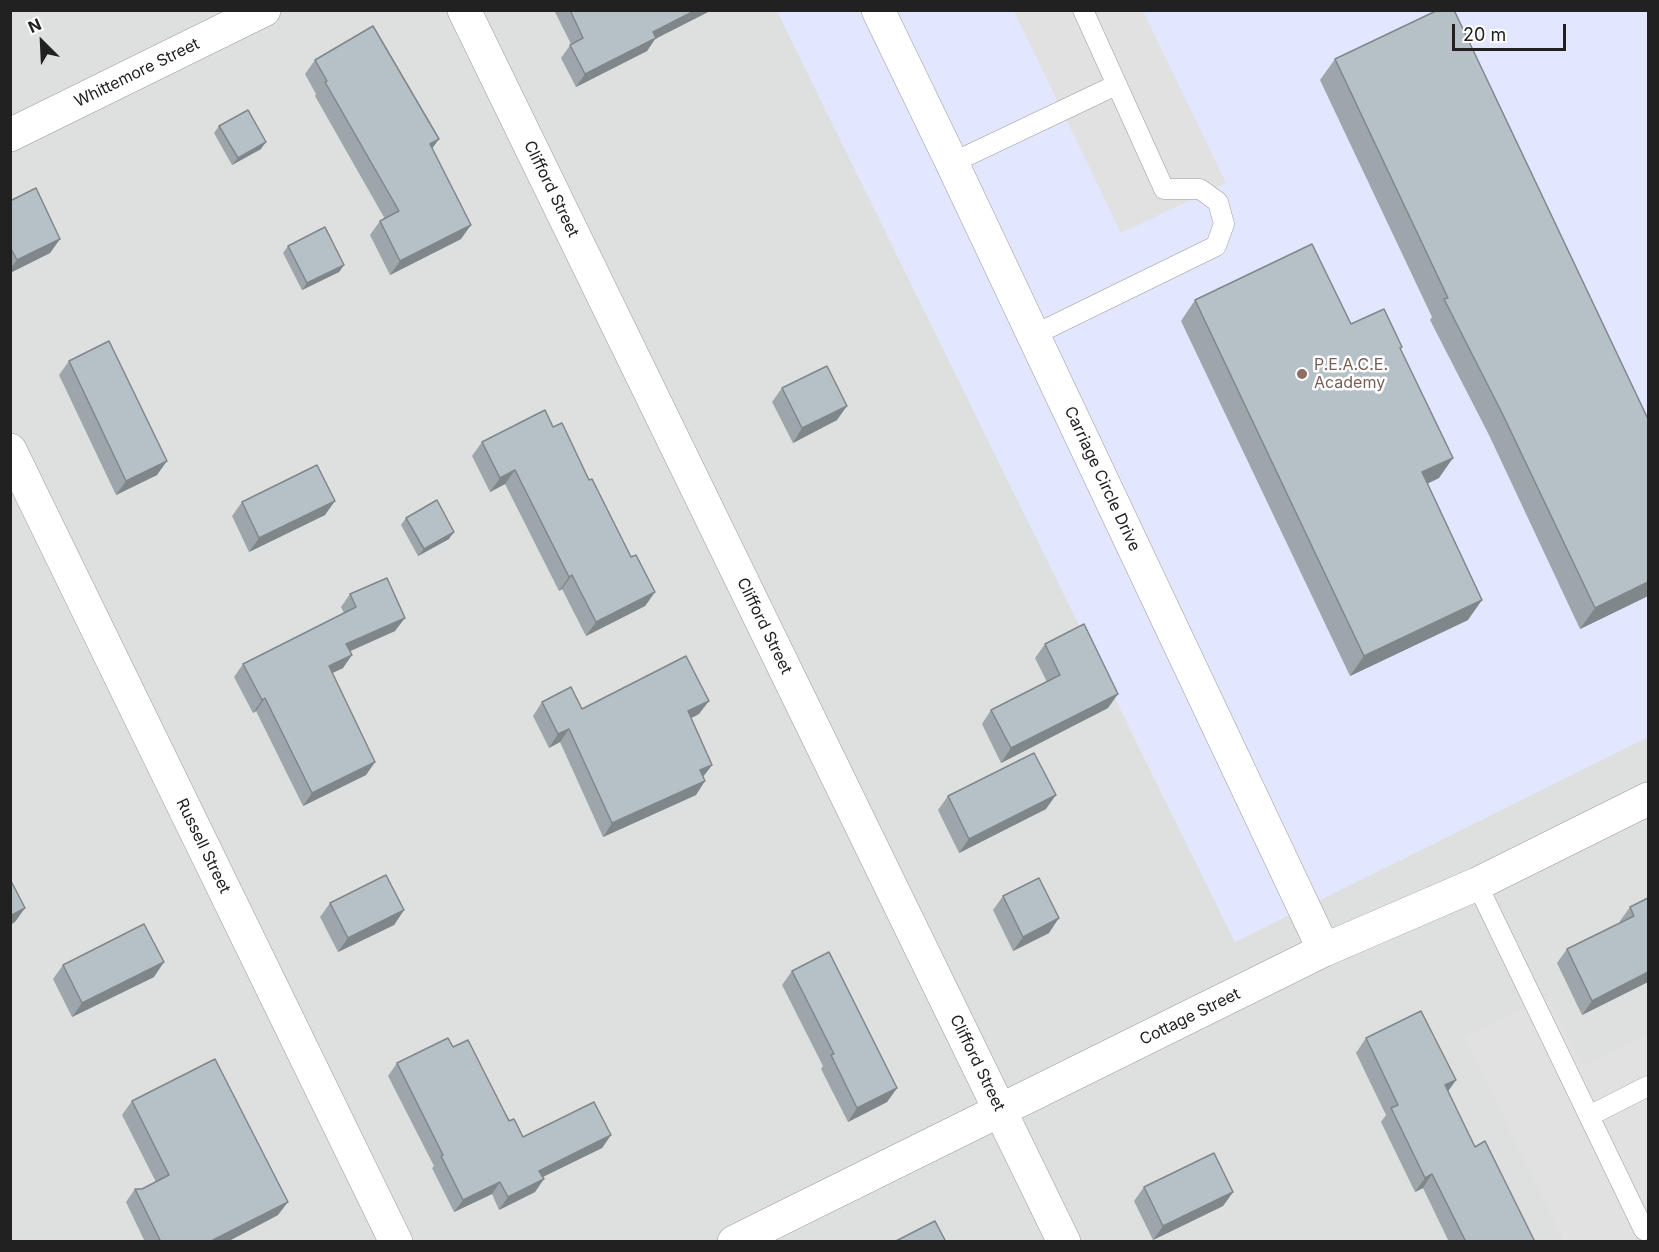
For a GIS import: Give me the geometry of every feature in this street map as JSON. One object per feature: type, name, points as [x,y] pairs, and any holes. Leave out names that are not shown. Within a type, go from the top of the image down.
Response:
[{"type":"street","name":"Whittemore Street","points":[[10,135],[264,10]]},
{"type":"street","name":"Clifford Street","points":[[464,10],[1064,1242]]},
{"type":"street","name":"Carriage Circle Drive","points":[[878,10],[1324,950]]},
{"type":"street","name":"Russell Street","points":[[10,450],[396,1242]]},
{"type":"street","name":"Cottage Street","points":[[734,1242],[1324,950],[1477,884],[1648,799]]},
{"type":"lane","points":[[1034,335],[1216,246],[1224,224],[1218,202],[1200,189],[1164,189],[1083,10]]},
{"type":"lane","points":[[952,163],[1116,85]]},
{"type":"lane","points":[[1477,884],[1644,1230],[1648,1228]]},
{"type":"lane","points":[[1589,1116],[1648,1086]]},
{"type":"shaded area","points":[[10,11],[777,11],[1235,942],[1648,737],[1648,1241],[11,1241]]},
{"type":"shaded area","name":"P.E.A.C.E. Academy","points":[[777,11],[1648,11],[1648,737],[1235,942]]},
{"type":"shaded area","points":[[1014,11],[1143,11],[1226,183],[1121,233]]},
{"type":"shaded area","points":[[1549,996],[1583,1066],[1648,1033],[1648,1241],[1564,1241],[1464,1037]]},
{"type":"building","points":[[570,10],[696,10],[653,32],[656,38],[585,74],[570,45],[583,38]]},
{"type":"building","points":[[1438,10],[1454,10],[1648,419],[1648,582],[1595,608],[1503,415],[1444,299],[1448,298],[1335,59]]},
{"type":"building","points":[[373,26],[439,139],[430,144],[471,225],[400,261],[380,221],[399,211],[325,82],[327,81],[315,60]]},
{"type":"building","points":[[248,110],[266,142],[238,158],[219,126]]},
{"type":"building","points":[[36,188],[60,239],[17,260],[10,247],[10,201]]},
{"type":"building","points":[[325,227],[344,265],[307,283],[288,246]]},
{"type":"building","points":[[1312,244],[1351,324],[1384,309],[1402,347],[1400,348],[1453,458],[1422,472],[1482,600],[1364,656],[1195,300]]},
{"type":"building","points":[[109,341],[167,461],[126,481],[69,361]]},
{"type":"building","points":[[827,366],[847,406],[802,428],[782,388]]},
{"type":"building","points":[[545,410],[553,427],[562,423],[589,480],[592,479],[631,557],[636,555],[655,592],[596,622],[572,575],[569,577],[515,470],[500,478],[482,442]]},
{"type":"building","points":[[317,465],[335,501],[259,538],[242,502]]},
{"type":"building","points":[[437,500],[454,532],[424,549],[406,518]]},
{"type":"building","points":[[387,578],[405,618],[346,644],[352,655],[329,666],[375,762],[312,793],[265,698],[262,700],[243,664],[356,607],[350,594]]},
{"type":"building","points":[[1084,624],[1118,694],[1011,748],[991,710],[1060,675],[1045,644]]},
{"type":"building","points":[[686,656],[709,701],[688,711],[712,765],[700,770],[705,781],[612,823],[569,729],[558,734],[542,702],[571,687],[582,709]]},
{"type":"building","points":[[1034,753],[1056,795],[969,839],[948,796]]},
{"type":"building","points":[[386,875],[404,910],[348,938],[330,903]]},
{"type":"building","points":[[1039,878],[1059,918],[1023,937],[1003,896]]},
{"type":"building","points":[[10,879],[25,908],[10,916]]},
{"type":"building","points":[[1648,898],[1648,972],[1592,1001],[1567,949],[1634,916],[1630,907]]},
{"type":"building","points":[[144,924],[164,962],[82,1003],[63,965]]},
{"type":"building","points":[[829,952],[897,1088],[857,1108],[831,1055],[834,1054],[792,971]]},
{"type":"building","points":[[1421,1011],[1456,1080],[1445,1085],[1475,1147],[1485,1141],[1535,1242],[1466,1242],[1432,1174],[1425,1178],[1391,1108],[1398,1105],[1366,1038]]},
{"type":"building","points":[[448,1038],[453,1047],[468,1040],[509,1121],[514,1119],[523,1137],[594,1102],[611,1135],[539,1171],[544,1179],[508,1197],[500,1182],[463,1200],[397,1063]]},
{"type":"building","points":[[215,1059],[288,1202],[213,1240],[214,1242],[161,1242],[135,1189],[142,1189],[169,1175],[132,1101]]},
{"type":"building","points":[[1214,1153],[1233,1192],[1163,1226],[1144,1187]]},
{"type":"building","points":[[935,1221],[946,1242],[894,1242]]},
{"type":"place","name":"P.E.A.C.E. Academy","points":[[1302,374]]}]
